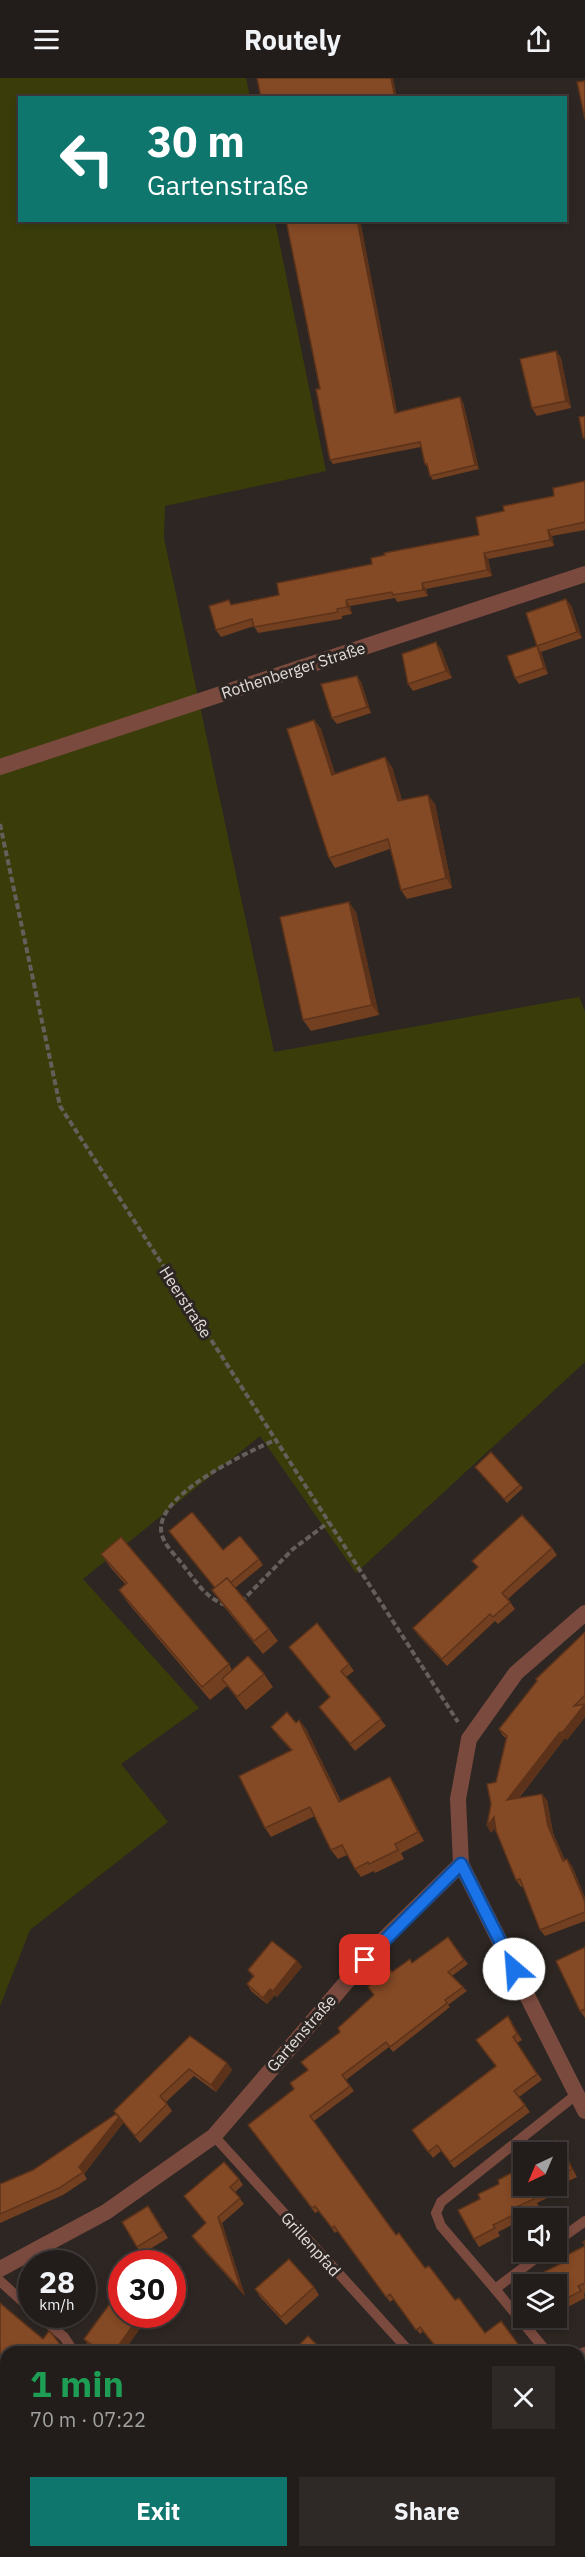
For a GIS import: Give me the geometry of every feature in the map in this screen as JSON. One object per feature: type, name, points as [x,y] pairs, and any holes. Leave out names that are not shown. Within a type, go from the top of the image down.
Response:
[{"type":"street","name":"Rothenberger Straße","points":[[0,767],[585,574]]},
{"type":"street","points":[[585,1612],[516,1673],[469,1739],[458,1799],[461,1864],[585,2110]]},
{"type":"street","name":"Gartenstraße","points":[[0,2269],[106,2212],[214,2136],[380,1943],[461,1864]]},
{"type":"lane","points":[[542,2346],[441,2226],[436,2213],[441,2202],[577,2094]]},
{"type":"lane","name":"Grillenpfad","points":[[214,2136],[405,2346]]},
{"type":"lane","points":[[567,2234],[585,2221]]},
{"type":"lane","points":[[495,2289],[531,2262]]},
{"type":"lane","points":[[0,2281],[18,2297]]},
{"type":"lane","points":[[53,2328],[70,2346]]},
{"type":"path","name":"Heerstraße","points":[[0,824],[60,1106],[469,1739]]},
{"type":"path","points":[[275,1440],[243,1455],[178,1498],[165,1512],[161,1523],[162,1534],[167,1545],[213,1600],[232,1606],[252,1592],[293,1549],[329,1522]]},
{"type":"shaded area","points":[[0,78],[246,78],[250,96],[18,96],[18,222],[275,222],[326,471],[165,506],[164,538],[274,1052],[579,997],[585,1011],[585,1362],[356,1573],[260,1436],[83,1579],[199,1708],[121,1764],[168,1822],[30,1930],[0,2006]]},
{"type":"building","points":[[257,78],[391,78],[395,96],[261,96]]},
{"type":"building","points":[[585,81],[585,119],[577,82]]},
{"type":"building","points":[[286,222],[357,222],[395,413],[460,397],[475,465],[430,476],[420,442],[330,460],[316,389],[320,389]]},
{"type":"building","points":[[556,351],[566,401],[532,408],[520,359]]},
{"type":"building","points":[[585,416],[585,438],[583,438],[579,417]]},
{"type":"building","points":[[585,481],[585,522],[548,530],[550,540],[484,553],[487,570],[422,583],[423,590],[393,595],[392,592],[346,600],[347,607],[337,609],[338,612],[254,627],[252,619],[216,630],[209,606],[229,600],[231,605],[279,595],[277,583],[372,564],[371,558],[385,555],[384,553],[479,535],[476,517],[504,511],[503,506],[554,496],[553,488]]},
{"type":"building","points":[[566,599],[577,632],[537,646],[526,613]]},
{"type":"building","points":[[436,642],[446,671],[408,684],[402,654]]},
{"type":"building","points":[[537,646],[544,668],[515,678],[507,656]]},
{"type":"building","points":[[357,676],[367,707],[332,718],[321,684]]},
{"type":"building","points":[[314,720],[332,775],[385,757],[398,801],[428,795],[446,878],[401,890],[388,839],[329,858],[287,729]]},
{"type":"building","points":[[349,902],[372,1005],[303,1020],[280,917]]},
{"type":"building","points":[[491,1452],[520,1485],[504,1499],[475,1467]]},
{"type":"building","points":[[192,1512],[223,1550],[240,1536],[259,1559],[230,1583],[227,1578],[215,1588],[169,1531]]},
{"type":"building","points":[[522,1515],[552,1548],[502,1593],[510,1602],[493,1617],[490,1614],[442,1659],[413,1628],[478,1567],[472,1561]]},
{"type":"building","points":[[121,1537],[229,1664],[202,1687],[119,1590],[127,1583],[101,1554]]},
{"type":"building","points":[[227,1578],[269,1629],[254,1641],[212,1590]]},
{"type":"building","points":[[317,1623],[349,1664],[341,1671],[381,1719],[350,1744],[319,1707],[330,1697],[289,1647]]},
{"type":"building","points":[[585,1632],[585,1695],[574,1706],[585,1704],[507,1800],[542,1794],[548,1826],[563,1861],[567,1859],[585,1902],[585,1912],[540,1930],[520,1879],[516,1880],[496,1831],[494,1817],[487,1826],[491,1804],[487,1784],[496,1782],[507,1736],[499,1729],[537,1681],[536,1679]]},
{"type":"building","points":[[248,1656],[264,1674],[237,1697],[222,1679]]},
{"type":"building","points":[[287,1712],[296,1723],[299,1720],[339,1802],[390,1777],[418,1832],[395,1844],[398,1850],[355,1869],[342,1845],[331,1850],[310,1807],[265,1828],[239,1776],[292,1750],[271,1727]]},
{"type":"building","points":[[448,1937],[464,1960],[448,1972],[463,1987],[445,2000],[447,2003],[390,2047],[386,2042],[342,2075],[350,2086],[310,2116],[396,2235],[399,2233],[425,2268],[429,2266],[455,2300],[459,2298],[485,2333],[501,2321],[520,2346],[435,2346],[420,2327],[416,2330],[390,2294],[386,2297],[334,2226],[332,2228],[315,2206],[312,2208],[248,2125],[294,2089],[290,2083],[308,2070],[301,2062],[340,2032],[338,2028],[374,1995],[368,1987],[390,1970],[392,1972],[410,1959],[412,1963]]},
{"type":"building","points":[[272,1941],[297,1961],[273,1991],[270,1989],[263,1998],[247,1984],[254,1976],[248,1970]]},
{"type":"building","points":[[585,1947],[585,2009],[580,2011],[556,1961]]},
{"type":"building","points":[[508,2016],[517,2034],[513,2037],[537,2074],[514,2091],[525,2105],[450,2162],[437,2145],[428,2152],[412,2130],[496,2066],[476,2040]]},
{"type":"building","points":[[190,2036],[227,2063],[211,2085],[189,2069],[160,2096],[167,2104],[135,2136],[114,2111]]},
{"type":"building","points":[[116,2114],[119,2117],[79,2167],[83,2172],[59,2188],[0,2214],[0,2184],[33,2170]]},
{"type":"building","points":[[567,2159],[572,2169],[567,2172]]},
{"type":"building","points":[[224,2162],[239,2179],[230,2187],[240,2198],[218,2217],[241,2290],[192,2236],[206,2223],[184,2196]]},
{"type":"building","points":[[513,2172],[513,2196],[532,2196],[534,2199],[513,2208],[513,2215],[493,2225],[495,2228],[474,2239],[458,2210],[480,2199],[478,2194],[499,2184],[498,2180]]},
{"type":"building","points":[[148,2206],[163,2231],[137,2247],[122,2222]]},
{"type":"building","points":[[585,2246],[585,2283],[578,2286],[581,2291],[567,2298],[567,2274],[545,2274],[544,2272],[567,2262],[567,2255]]},
{"type":"building","points":[[289,2259],[314,2287],[281,2317],[255,2289]]},
{"type":"building","points":[[0,2303],[18,2318],[18,2328],[30,2328],[43,2339],[49,2331],[61,2346],[0,2346]]},
{"type":"building","points":[[108,2306],[108,2328],[131,2328],[118,2346],[94,2346],[84,2339],[92,2328],[96,2328],[96,2323]]},
{"type":"building","points":[[308,2336],[318,2346],[298,2346]]},
{"type":"route","points":[[365,1960],[461,1864],[514,1969]]}]
